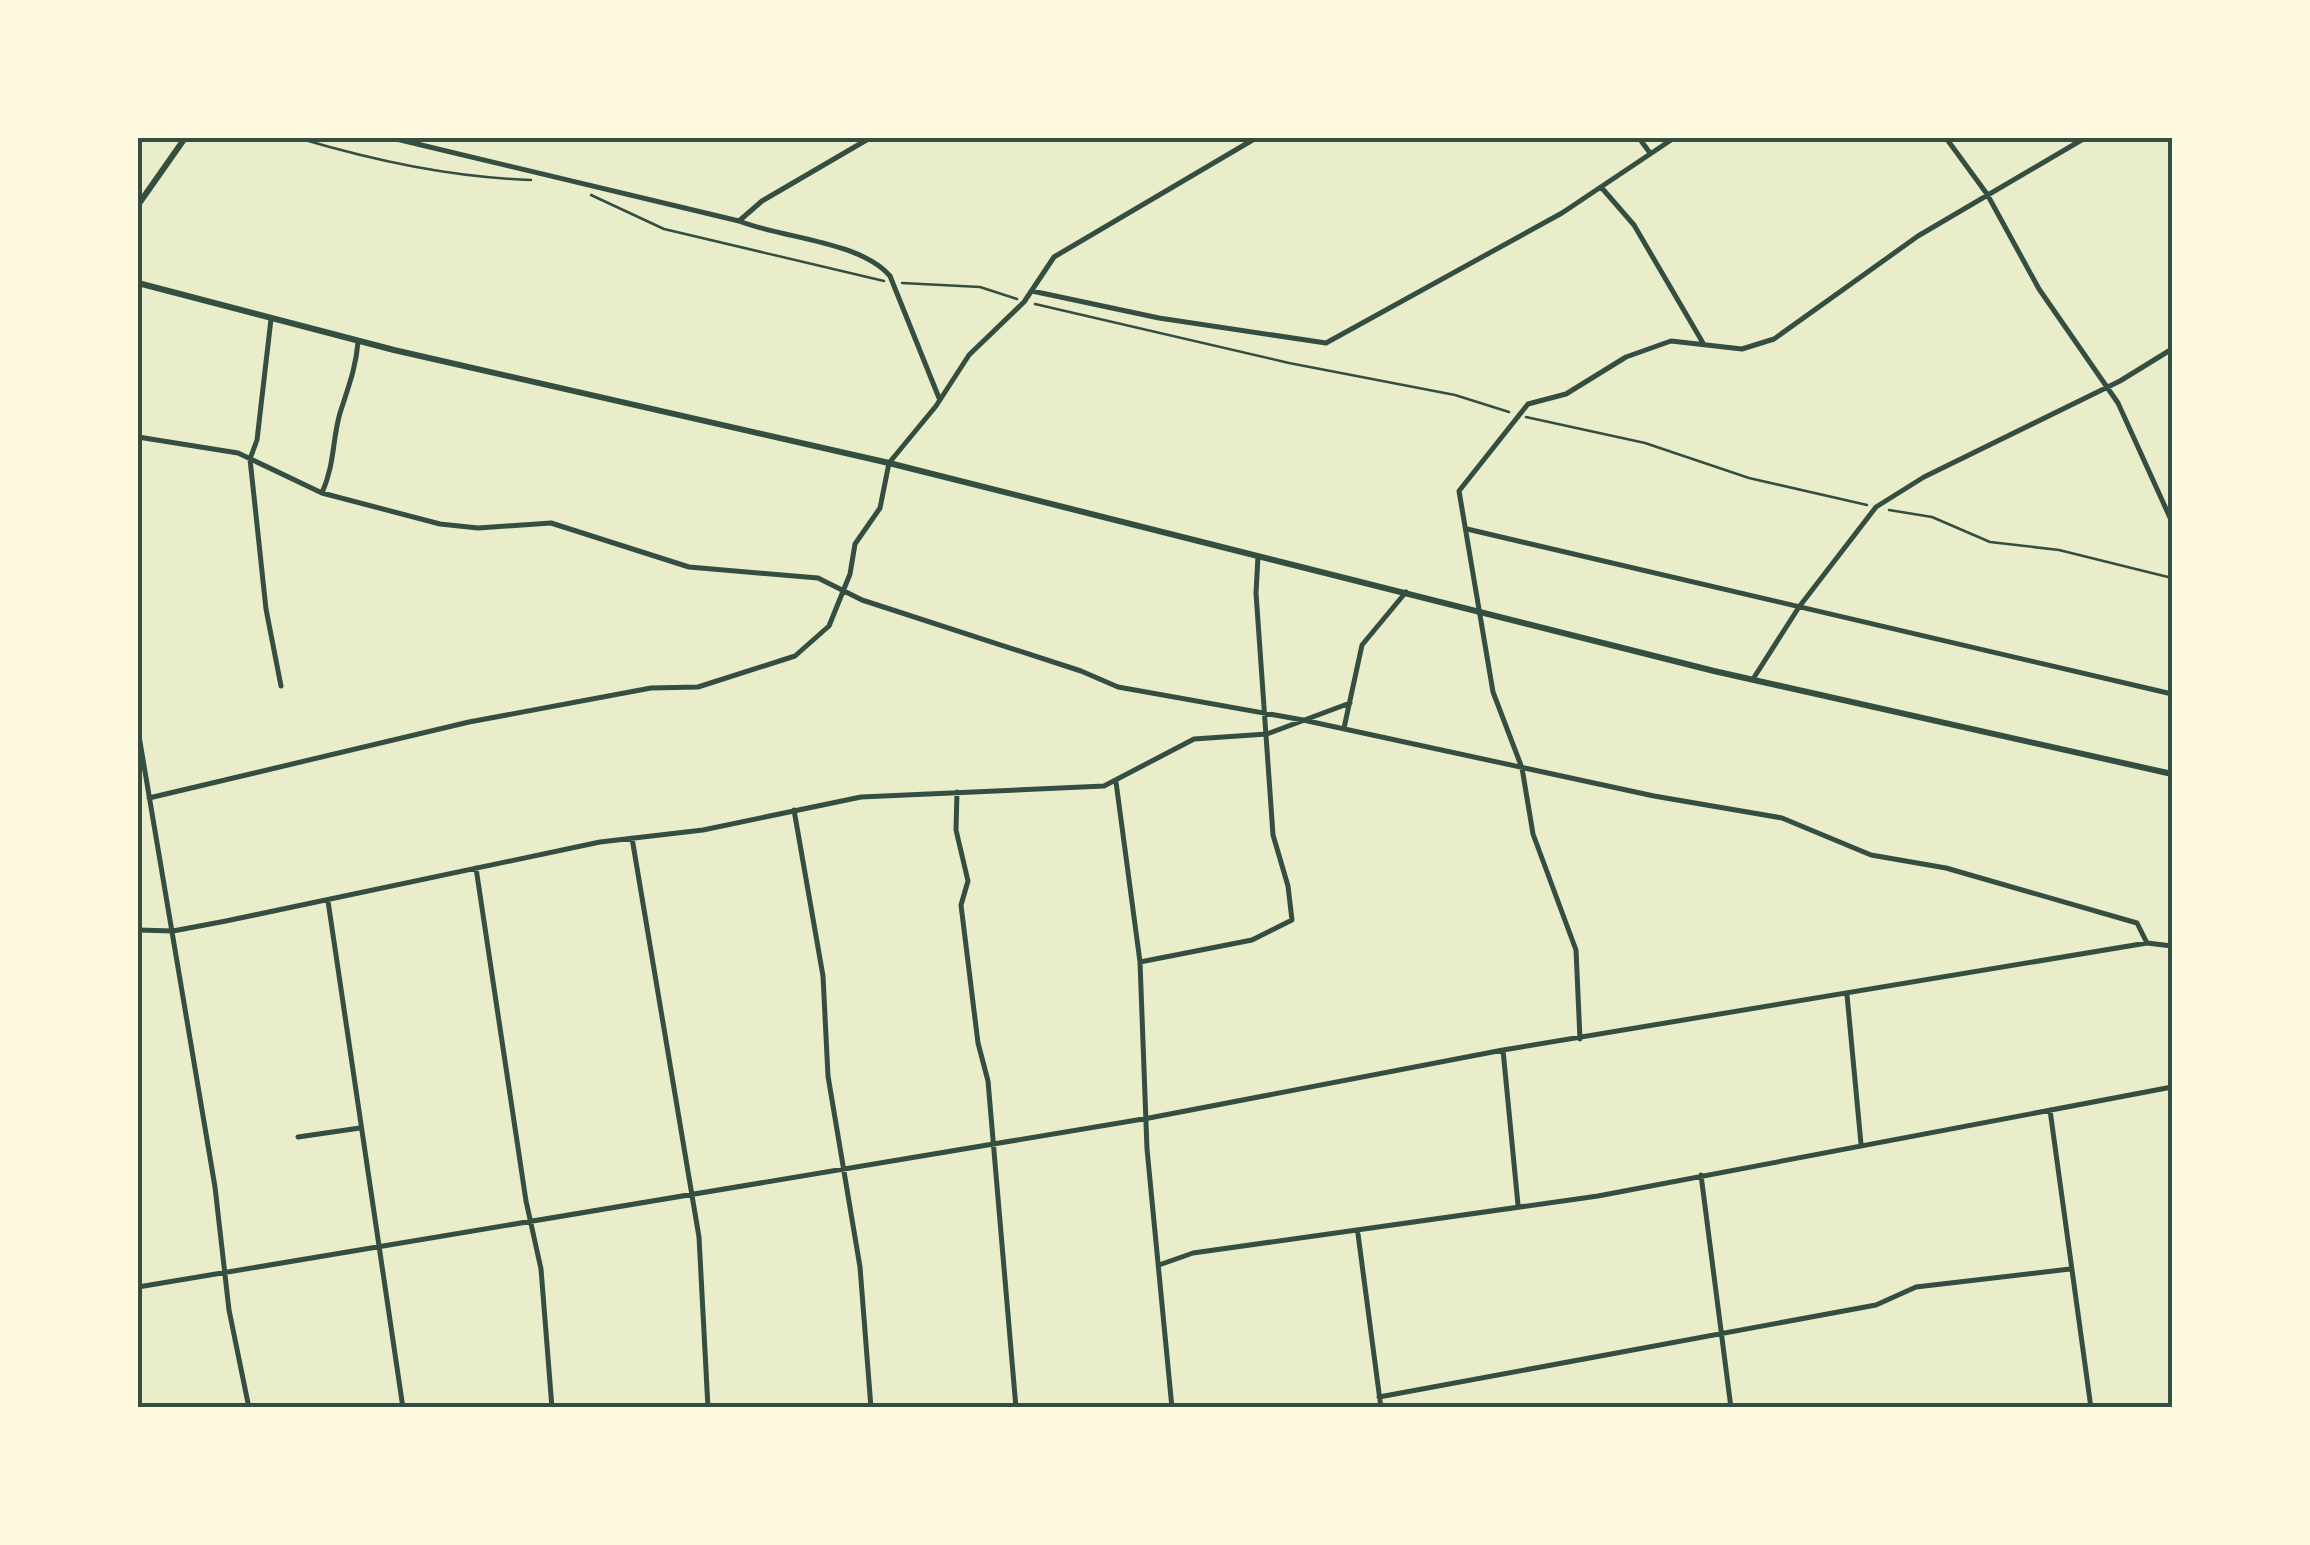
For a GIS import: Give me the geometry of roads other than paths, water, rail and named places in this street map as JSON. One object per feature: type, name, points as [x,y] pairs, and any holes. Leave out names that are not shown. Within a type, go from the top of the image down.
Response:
[{"type":"street","points":[[138,205],[186,138]]},
{"type":"street","points":[[392,138],[738,221],[776,235],[827,244],[885,270],[940,401]]},
{"type":"street","points":[[738,221],[762,201],[870,138]]},
{"type":"street","points":[[149,798],[468,722],[651,688],[698,687],[768,668],[814,642],[828,626],[844,589],[855,544],[880,508],[889,464],[940,401],[969,355],[1024,302],[1054,257],[1256,138]]},
{"type":"street","points":[[1640,138],[1650,153]]},
{"type":"street","points":[[1032,290],[1159,318],[1332,342],[1601,187],[1674,138]]},
{"type":"street","points":[[1946,138],[1987,194],[2039,288],[2107,387],[2172,522]]},
{"type":"street","points":[[1580,1039],[1576,950],[1533,834],[1522,768],[1493,692],[1476,610],[1460,491],[1516,414],[1528,404],[1575,389],[1626,357],[1671,341],[1742,350],[1774,339],[1918,236],[2085,138]]},
{"type":"street","points":[[1601,187],[1634,225],[1704,345]]},
{"type":"street","points":[[138,283],[358,340],[889,464],[1753,679],[2172,774]]},
{"type":"street","points":[[271,318],[258,440],[250,459],[266,609],[282,686]]},
{"type":"street","points":[[322,493],[336,458],[339,416],[354,375],[358,340]]},
{"type":"street","points":[[1753,679],[1800,607],[1876,508],[1924,477],[2107,387],[2172,350]]},
{"type":"street","points":[[138,437],[232,451],[322,493],[454,527],[570,526],[688,567],[804,576],[844,589],[862,600],[1081,671],[1110,685],[1344,728],[1522,768],[1782,818],[1871,854],[1946,868],[2137,923],[2148,943]]},
{"type":"street","points":[[1467,529],[2172,694]]},
{"type":"street","points":[[1140,962],[1236,944],[1292,922],[1288,886],[1273,835],[1256,594],[1258,556]]},
{"type":"street","points":[[1344,728],[1362,645],[1406,592]]},
{"type":"street","points":[[2172,601],[2172,652]]},
{"type":"street","points":[[138,930],[173,931],[328,902],[476,868],[870,796],[1087,789],[1116,782],[1173,747],[1194,740],[1267,734],[1350,703]]},
{"type":"street","points":[[138,730],[249,1408]]},
{"type":"street","points":[[1116,782],[1140,962],[1172,1408]]},
{"type":"street","points":[[958,791],[956,830],[968,880],[961,905],[994,1142],[1016,1408]]},
{"type":"street","points":[[794,810],[822,976],[832,1114],[845,1168],[860,1267],[871,1408]]},
{"type":"street","points":[[632,838],[692,1193],[704,1299],[708,1408]]},
{"type":"street","points":[[476,868],[541,1269],[552,1408]]},
{"type":"street","points":[[328,902],[404,1408]]},
{"type":"street","points":[[138,1288],[225,1270],[1149,1118],[1503,1050],[2148,943],[2172,946]]},
{"type":"street","points":[[1846,995],[1861,1144]]},
{"type":"street","points":[[1503,1050],[1518,1205]]},
{"type":"street","points":[[1159,1265],[1193,1253],[1358,1234],[1518,1205],[1598,1196],[2172,1088]]},
{"type":"street","points":[[2050,1110],[2091,1408]]},
{"type":"street","points":[[298,1137],[360,1128]]},
{"type":"street","points":[[1702,1175],[1731,1408]]},
{"type":"street","points":[[1358,1234],[1380,1408]]},
{"type":"street","points":[[1379,1397],[1876,1305],[1916,1287],[2070,1269]]}]
